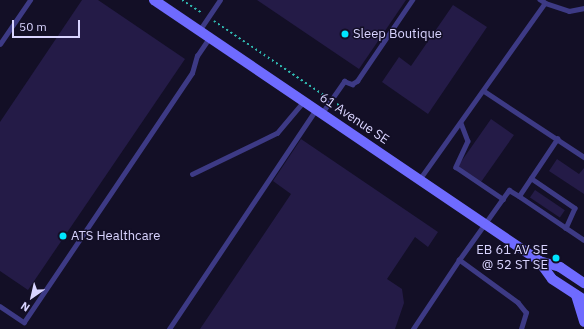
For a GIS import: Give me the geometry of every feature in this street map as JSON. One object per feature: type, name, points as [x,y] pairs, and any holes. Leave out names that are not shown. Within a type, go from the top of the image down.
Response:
[{"type":"street","name":"61 Avenue SE","points":[[154,0],[319,111],[484,225],[539,261],[560,267],[584,283]]},
{"type":"street","name":"61 Avenue SE","points":[[539,261],[552,279],[580,298]]},
{"type":"street","points":[[580,298],[584,322]]},
{"type":"lane","points":[[0,44],[30,0]]},
{"type":"lane","points":[[199,31],[220,0]]},
{"type":"lane","points":[[169,329],[319,111],[331,100],[344,81],[352,84],[357,81],[412,0]]},
{"type":"lane","points":[[419,180],[484,91],[543,1],[569,11],[584,8]]},
{"type":"lane","points":[[0,306],[24,322],[192,73],[197,56],[209,38]]},
{"type":"lane","points":[[484,91],[584,157]]},
{"type":"lane","points":[[192,174],[277,133],[304,101]]},
{"type":"lane","points":[[461,123],[468,141],[456,167],[503,200]]},
{"type":"lane","points":[[519,196],[557,139]]},
{"type":"lane","points":[[531,178],[575,208],[566,228]]},
{"type":"lane","points":[[413,329],[459,260],[509,190],[584,240]]},
{"type":"lane","points":[[459,260],[518,304],[526,313],[521,329]]},
{"type":"path","points":[[182,0],[345,109]]},
{"type":"building","points":[[82,0],[98,0],[185,59],[28,290],[0,271],[0,122]]},
{"type":"building","name":"Sleep Boutique","points":[[257,0],[406,0],[359,69]]},
{"type":"building","points":[[453,5],[487,27],[428,114],[382,82],[399,57],[411,66]]},
{"type":"building","points":[[491,119],[514,135],[481,183],[458,167]]},
{"type":"building","points":[[301,139],[438,232],[428,247],[415,237],[387,279],[402,289],[404,303],[395,329],[200,329],[291,194],[273,181]]},
{"type":"building","points":[[557,159],[579,174],[584,168],[584,194],[549,171]]},
{"type":"building","points":[[535,190],[565,210],[560,218],[530,197]]},
{"type":"place","name":"Sleep Boutique","points":[[345,34]]},
{"type":"place","name":"ATS Healthcare","points":[[63,236]]},
{"type":"place","name":"EB 61 AV SE @ 52 ST SE","points":[[556,258]]}]
